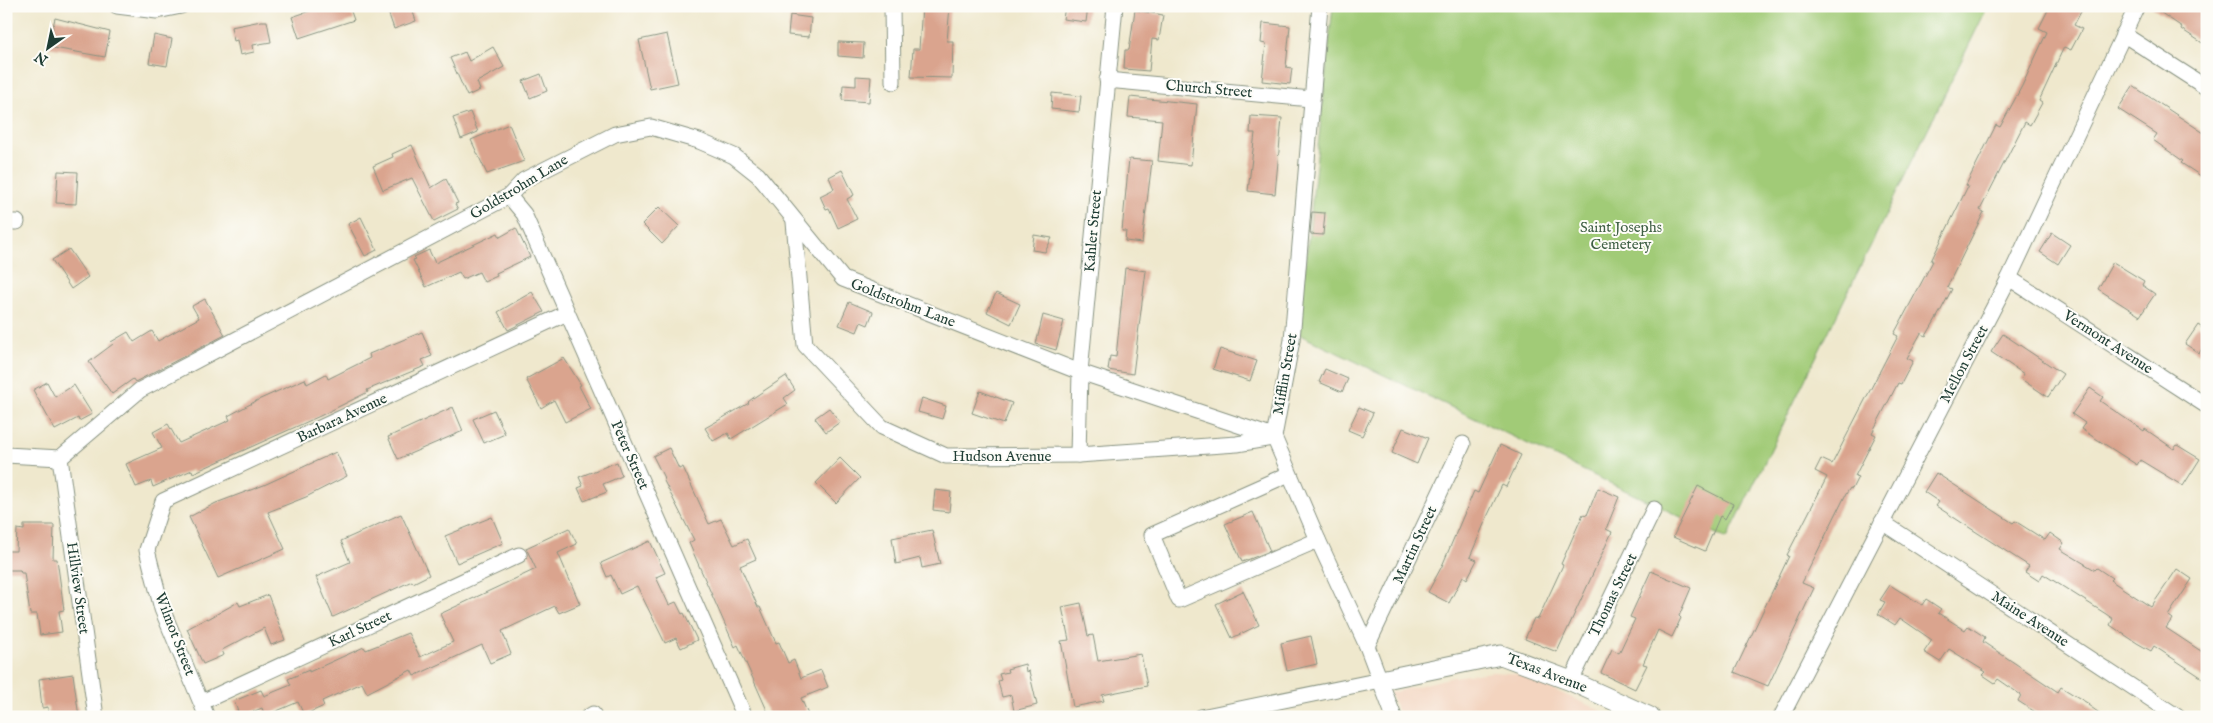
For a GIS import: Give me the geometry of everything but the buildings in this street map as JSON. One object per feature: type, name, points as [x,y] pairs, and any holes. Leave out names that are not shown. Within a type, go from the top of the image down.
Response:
[{"type":"street","points":[[117,6],[157,11],[181,6]]},
{"type":"street","points":[[892,6],[893,82]]},
{"type":"street","name":"Kahler Street","points":[[1078,456],[1080,372],[1115,6]]},
{"type":"street","name":"Mifflin Street","points":[[1274,437],[1292,340],[1320,6]]},
{"type":"street","name":"Mellon Street","points":[[1781,717],[2009,278],[2136,6]]},
{"type":"street","points":[[2123,34],[2207,88]]},
{"type":"street","name":"Church Street","points":[[1107,80],[1312,98]]},
{"type":"street","name":"Goldstrohm Lane","points":[[60,458],[140,390],[509,196],[524,180],[583,149],[616,134],[651,127],[699,141],[734,156],[758,175],[794,222],[843,279],[1080,372],[1274,437]]},
{"type":"street","name":"Peter Street","points":[[509,196],[524,214],[745,717]]},
{"type":"street","name":"Hudson Avenue","points":[[794,222],[805,345],[882,427],[946,456],[1078,456],[1237,444],[1274,437]]},
{"type":"street","name":"Vermont Avenue","points":[[2009,278],[2207,406]]},
{"type":"street","name":"Barbara Avenue","points":[[147,550],[163,501],[568,313]]},
{"type":"street","points":[[1274,437],[1318,540],[1367,646],[1394,717]]},
{"type":"street","name":"Martin Street","points":[[1367,646],[1463,444]]},
{"type":"street","points":[[6,455],[60,458]]},
{"type":"street","name":"Hillview Street","points":[[60,458],[96,717]]},
{"type":"street","points":[[1289,474],[1152,535],[1179,600],[1318,540]]},
{"type":"street","name":"Thomas Street","points":[[1571,681],[1654,509]]},
{"type":"street","name":"Maine Avenue","points":[[1882,522],[2178,717]]},
{"type":"street","name":"Wilmot Street","points":[[147,550],[162,609],[207,717]]},
{"type":"street","name":"Karl Street","points":[[202,702],[519,555]]},
{"type":"street","name":"Texas Avenue","points":[[1381,680],[1501,655],[1571,681],[1650,717]]},
{"type":"street","points":[[1202,717],[1245,712],[1381,680]]},
{"type":"shaded area","points":[[1493,672],[1518,674],[1615,717],[1400,717],[1390,693],[1453,677]]},
{"type":"green space","name":"Saint Josephs Cemetery","points":[[1333,6],[1988,6],[1727,539],[1298,334]]}]
